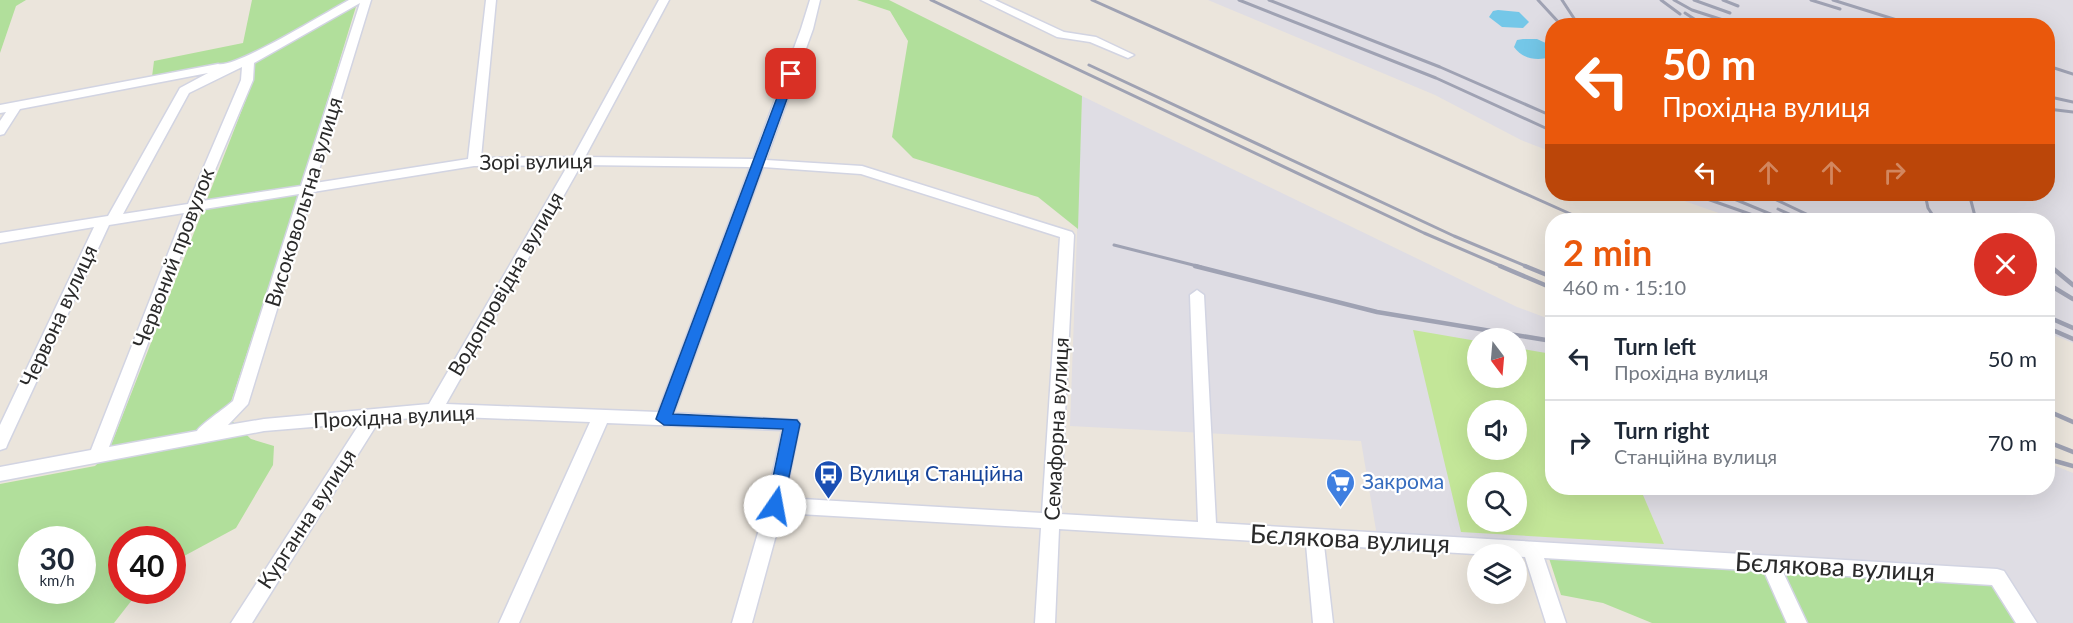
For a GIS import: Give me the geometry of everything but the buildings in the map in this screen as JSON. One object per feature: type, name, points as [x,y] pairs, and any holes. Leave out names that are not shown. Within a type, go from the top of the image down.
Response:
[{"type":"street","name":"Червона вулиця","points":[[0,442],[108,220],[184,91],[229,67],[248,61],[357,0]]},
{"type":"street","name":"Високовольтна вулиця","points":[[240,404],[366,0]]},
{"type":"street","points":[[474,162],[491,0]]},
{"type":"street","name":"Водопровідна вулиця","points":[[434,410],[577,161],[664,0]]},
{"type":"street","points":[[664,419],[807,29],[815,0]]},
{"type":"street","points":[[986,0],[1061,35],[1092,39],[1128,55]]},
{"type":"street","name":"Червоний провулок","points":[[98,455],[193,207],[247,80],[248,61]]},
{"type":"street","points":[[0,109],[161,77],[229,67]]},
{"type":"street","points":[[0,131],[14,108]]},
{"type":"street","name":"Зорі вулиця","points":[[0,238],[474,162],[577,161],[758,163],[862,170],[1067,235]]},
{"type":"street","name":"Семафорна вулиця","points":[[1045,623],[1067,235]]},
{"type":"street","points":[[1197,295],[1208,531]]},
{"type":"street","points":[[189,438],[217,424],[240,404],[249,420],[264,425]]},
{"type":"street","name":"Прохідна вулиця","points":[[0,474],[264,425],[434,410],[792,424],[775,506]]},
{"type":"street","name":"Курганна вулиця","points":[[241,623],[374,415]]},
{"type":"street","points":[[509,623],[601,417]]},
{"type":"street","points":[[742,623],[775,506]]},
{"type":"street","name":"Бєлякова вулиця","points":[[775,506],[1997,576],[2027,623]]},
{"type":"street","points":[[1314,537],[1323,623]]},
{"type":"street","points":[[1532,549],[1556,623]]},
{"type":"street","points":[[1769,563],[1797,623]]},
{"type":"shaded area","points":[[1208,0],[2073,0],[2073,343],[2055,336],[2055,213],[1719,213],[1684,201],[2055,201],[2055,18],[1545,18],[1545,149],[1521,140],[1435,95]]},
{"type":"shaded area","points":[[1082,96],[1517,307],[1545,317],[1545,495],[2055,495],[2055,466],[2073,473],[2073,623],[2034,623],[2000,573],[1377,536],[1361,441],[1070,426]]},
{"type":"green space","points":[[0,0],[26,0],[16,6],[0,53]]},
{"type":"green space","points":[[252,0],[358,0],[300,190],[229,408],[231,420],[251,439],[274,446],[273,465],[236,528],[186,555],[186,526],[108,526],[108,604],[129,604],[114,623],[0,623],[0,484],[95,466],[108,453],[254,79],[253,61],[246,59],[152,77],[154,61],[243,43]]},
{"type":"green space","points":[[857,0],[889,0],[1082,96],[1078,229],[1038,197],[913,158],[892,137],[908,41],[890,11]]},
{"type":"green space","points":[[1413,330],[1467,339],[1467,388],[1527,388],[1527,350],[1545,353],[1545,495],[1643,495],[1664,544],[1461,532]]},
{"type":"green space","points":[[1545,546],[2001,573],[2034,623],[1652,623],[1603,603],[1561,595]]},
{"type":"water","points":[[1493,11],[1519,12],[1529,22],[1523,28],[1502,27],[1489,17]]},
{"type":"water","points":[[1537,39],[1545,43],[1545,58],[1536,59],[1521,54],[1514,47],[1517,40]]},
{"type":"railway","points":[[931,0],[1424,233],[1503,267]]},
{"type":"railway","points":[[1092,0],[1568,213]]},
{"type":"railway","points":[[1239,0],[1436,78],[1545,128]]},
{"type":"railway","points":[[1269,0],[1440,67],[1545,113]]},
{"type":"railway","points":[[1538,0],[1555,18]]},
{"type":"railway","points":[[1562,0],[1574,18]]},
{"type":"railway","points":[[1661,0],[1680,14]]},
{"type":"railway","points":[[1674,0],[1692,10],[1717,18]]},
{"type":"railway","points":[[1694,0],[1730,13]]},
{"type":"railway","points":[[1723,0],[1738,6]]},
{"type":"railway","points":[[1811,0],[1840,9]]},
{"type":"railway","points":[[1833,0],[1890,18]]},
{"type":"railway","points":[[1685,13],[1693,18]]},
{"type":"railway","points":[[1089,65],[1454,236],[1528,267]]},
{"type":"railway","points":[[2055,68],[2073,74]]},
{"type":"railway","points":[[2055,98],[2073,102]]},
{"type":"railway","points":[[2055,110],[2073,112]]},
{"type":"railway","points":[[1713,201],[1747,213]]},
{"type":"railway","points":[[1739,201],[1768,213]]},
{"type":"railway","points":[[1779,201],[1804,213]]},
{"type":"railway","points":[[1926,201],[1931,213]]},
{"type":"railway","points":[[1971,201],[1974,213]]},
{"type":"railway","points":[[1778,209],[1787,213]]},
{"type":"railway","points":[[1114,245],[1201,267]]},
{"type":"railway","points":[[1195,266],[1377,312],[1545,340]]},
{"type":"railway","points":[[1500,266],[1545,285]]},
{"type":"railway","points":[[1525,266],[1545,274]]},
{"type":"railway","points":[[2055,270],[2073,285]]},
{"type":"railway","points":[[2055,288],[2073,299]]},
{"type":"railway","points":[[2055,320],[2073,328]]},
{"type":"railway","points":[[2055,331],[2073,339]]},
{"type":"railway","points":[[2055,414],[2073,422]]},
{"type":"railway","points":[[2055,445],[2073,452]]},
{"type":"railway","points":[[2055,461],[2073,466]]},
{"type":"place","name":"Вулиця Станційна","points":[[828,500]]},
{"type":"place","name":"Закрома","points":[[1341,508]]},
{"type":"route","points":[[775,506],[792,424],[664,419],[791,74]]}]
